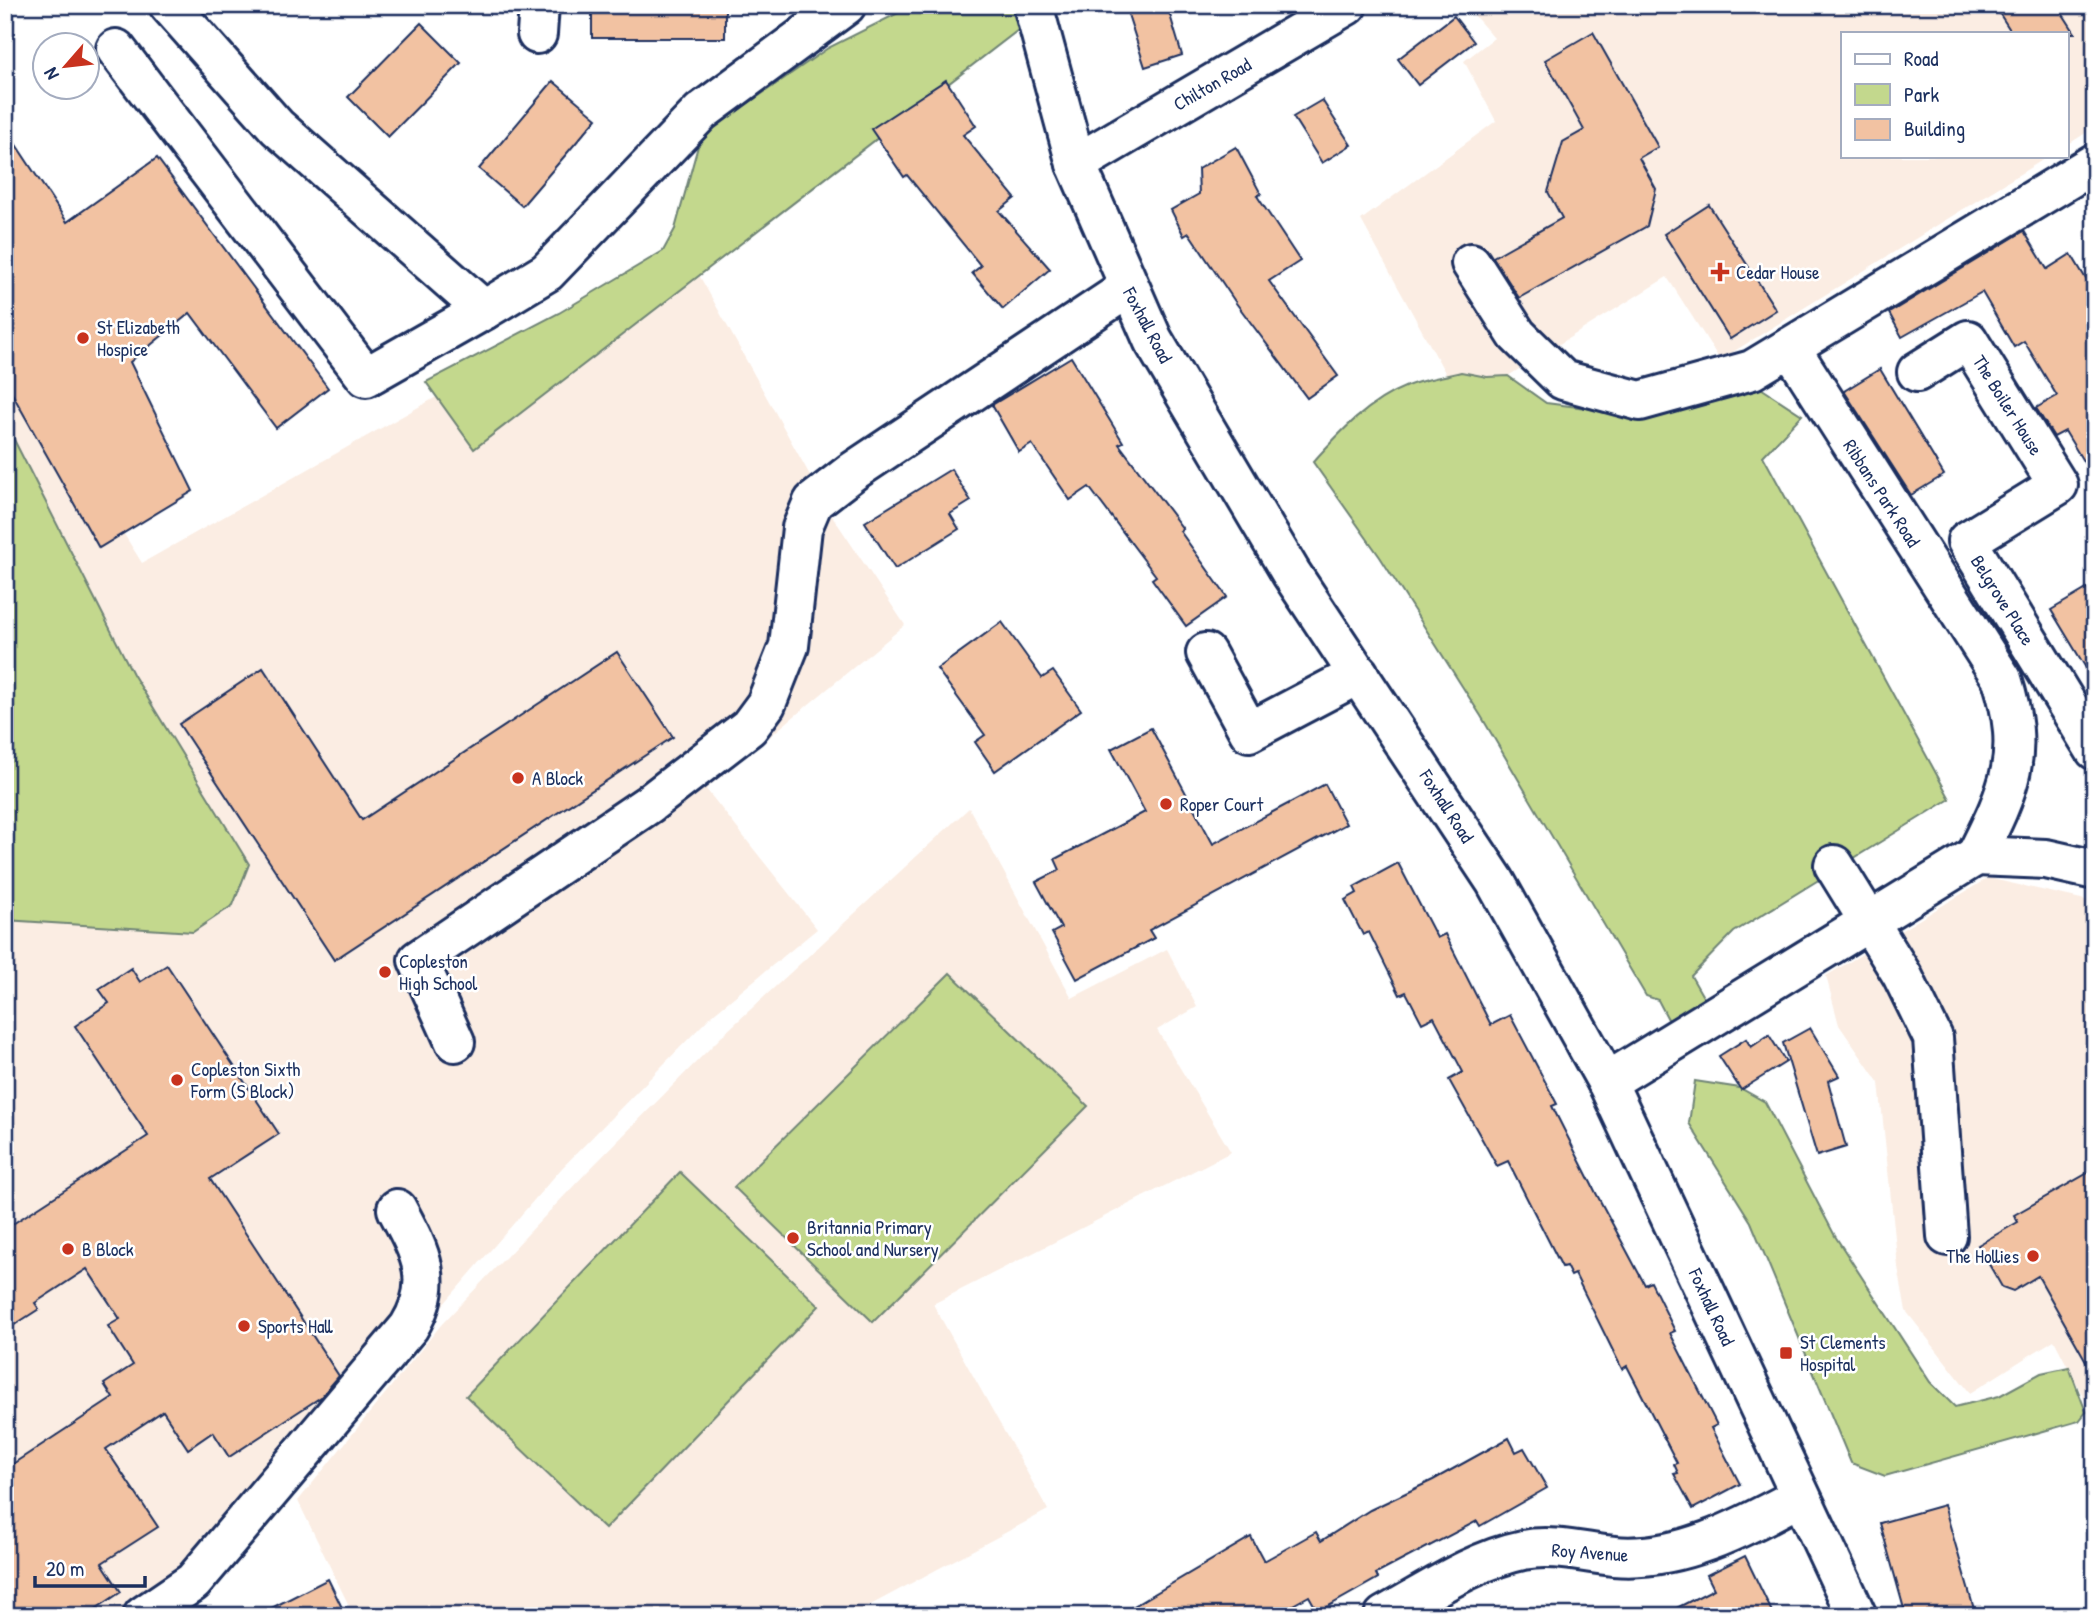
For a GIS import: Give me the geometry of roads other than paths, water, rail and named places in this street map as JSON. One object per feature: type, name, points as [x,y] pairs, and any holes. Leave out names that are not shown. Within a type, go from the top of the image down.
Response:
[{"type":"street","points":[[169,5],[277,127],[484,310]]},
{"type":"street","points":[[116,49],[366,377],[547,272],[701,112],[846,5]]},
{"type":"street","name":"Foxhall Road","points":[[1034,5],[1076,164],[1153,340],[1292,573],[1495,881],[1607,1082],[1857,1616]]},
{"type":"street","name":"Chilton Road","points":[[1076,164],[1347,5]]},
{"type":"street","points":[[1471,263],[1517,335],[1563,380],[1640,401],[1752,370],[2095,163]]},
{"type":"street","points":[[455,1042],[418,960],[649,804],[749,727],[766,704],[789,646],[800,540],[813,502],[852,472],[1128,288]]},
{"type":"street","name":"The Boiler House","points":[[1917,372],[1968,340],[2058,485]]},
{"type":"street","name":"Ribbans Park Road","points":[[1790,348],[2002,680],[2011,709],[2016,748],[2008,785],[1976,856]]},
{"type":"street","name":"Belgrove Place","points":[[2058,485],[1967,541],[2095,750]]},
{"type":"street","points":[[1206,653],[1249,732],[1359,674]]},
{"type":"street","points":[[1607,1082],[1976,856],[2046,859],[2095,870]]},
{"type":"street","points":[[1834,865],[1902,975],[1933,1038],[1947,1236]]},
{"type":"street","points":[[143,1616],[193,1582],[409,1327],[419,1311],[425,1276],[419,1250],[397,1209]]},
{"type":"street","name":"Roy Avenue","points":[[1384,1616],[1503,1555],[1548,1549],[1579,1549],[1615,1556],[1648,1554],[1692,1546],[1735,1531],[1799,1497]]},
{"type":"place","name":"Cedar House","points":[[1720,272]]},
{"type":"place","name":"St Elizabeth Hospice","points":[[83,338]]},
{"type":"place","name":"A Block","points":[[518,778]]},
{"type":"place","name":"Roper Court","points":[[1166,804]]},
{"type":"place","name":"Copleston High School","points":[[385,972]]},
{"type":"place","name":"Copleston Sixth Form (S Block)","points":[[177,1080]]},
{"type":"place","name":"Britannia Primary School and Nursery","points":[[793,1238]]},
{"type":"place","name":"B Block","points":[[68,1249]]},
{"type":"place","name":"The Hollies","points":[[2033,1256]]},
{"type":"place","name":"Sports Hall","points":[[244,1326]]},
{"type":"place","name":"St Clements Hospital","points":[[1786,1353]]}]
